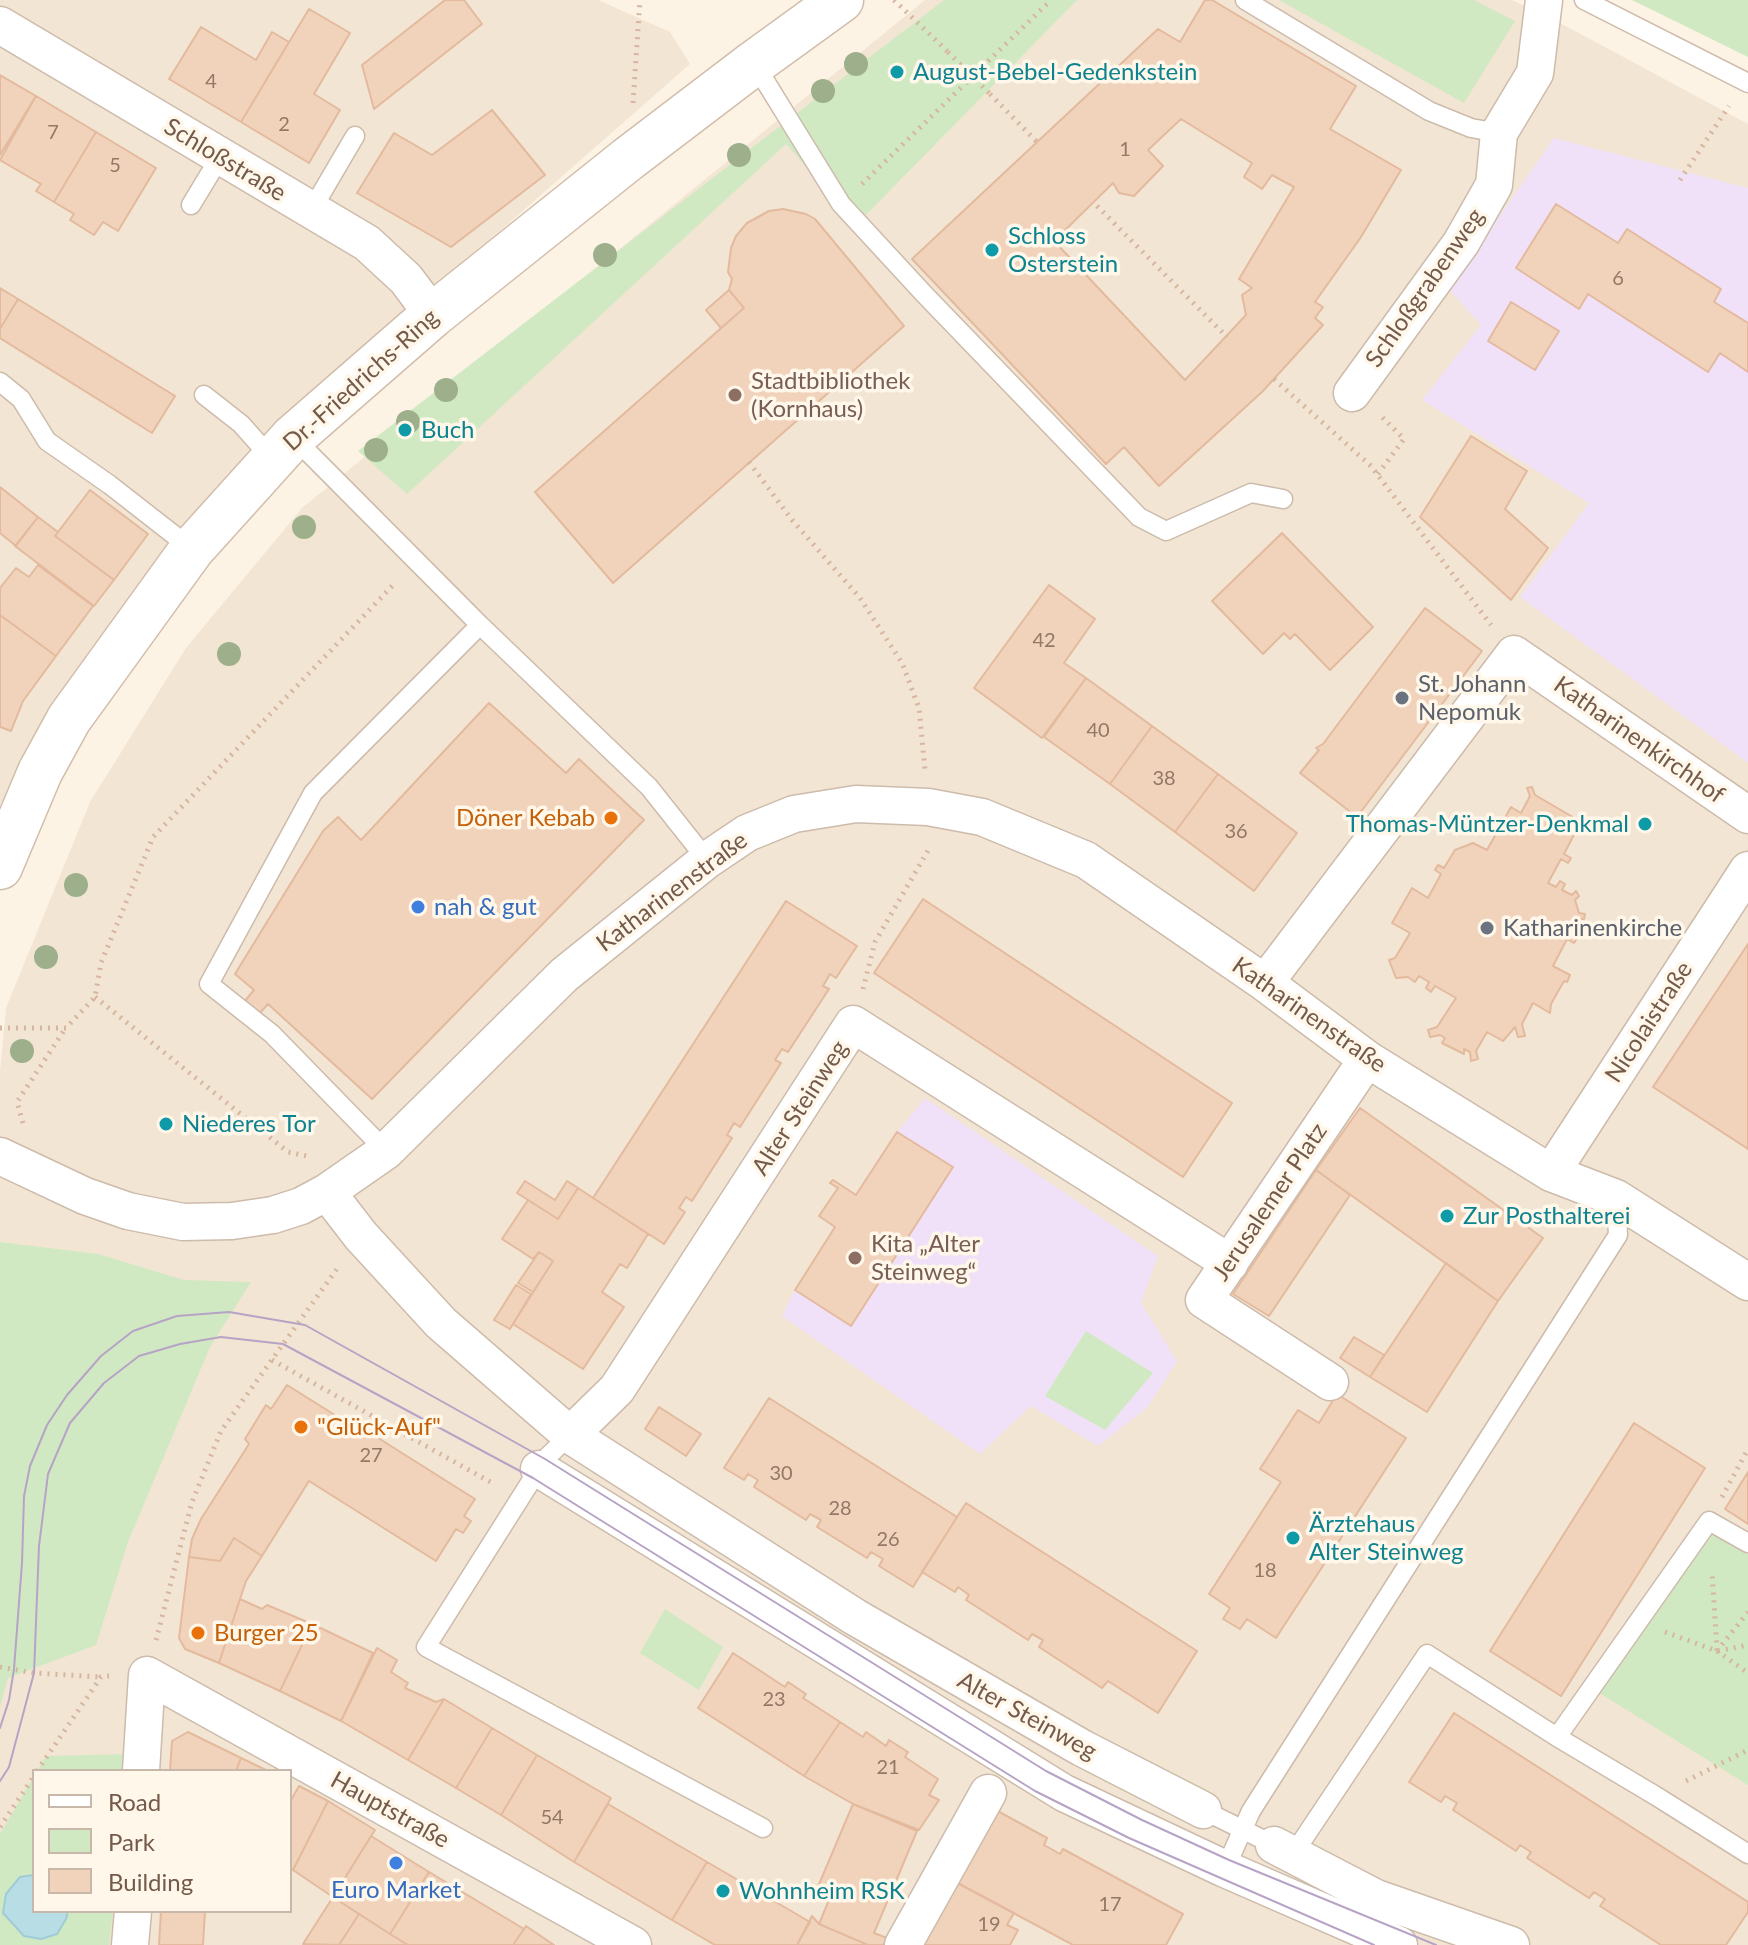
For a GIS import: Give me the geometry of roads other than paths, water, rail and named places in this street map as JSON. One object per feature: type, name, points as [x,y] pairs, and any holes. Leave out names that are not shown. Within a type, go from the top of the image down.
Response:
[{"type":"main road","name":"Dr.-Friedrichs-Ring","points":[[0,867],[40,772],[69,719],[192,549],[283,448],[433,315],[819,10]]},
{"type":"street","name":"Schloßgrabenweg","points":[[1352,393],[1461,243],[1494,185],[1499,133],[1535,73],[1544,0]]},
{"type":"street","name":"Schloßstraße","points":[[0,25],[367,243],[406,279],[433,315]]},
{"type":"street","name":"Katharinenkirchhof","points":[[1265,983],[1514,654],[1748,815]]},
{"type":"street","name":"Katharinenstraße","points":[[7,1159],[99,1201],[128,1211],[183,1222],[232,1221],[273,1215],[301,1206],[327,1192],[373,1159],[564,975],[707,860],[747,833],[794,814],[856,804],[928,807],[982,817],[1086,860],[1265,983],[1367,1059],[1551,1173],[1616,1198],[1748,1282]]},
{"type":"street","name":"Nicolaistraße","points":[[1551,1173],[1748,870]]},
{"type":"street","name":"Alter Steinweg","points":[[570,1435],[617,1389],[853,1024],[1230,1263]]},
{"type":"street","name":"Jerusalemer Platz","points":[[1330,1382],[1204,1300],[1367,1059]]},
{"type":"street","name":"Alter Steinweg","points":[[327,1192],[361,1236],[441,1323],[570,1435],[855,1617],[1082,1748],[1203,1810]]},
{"type":"street","points":[[539,1469],[1064,1793],[1225,1869],[1399,1945]]},
{"type":"street","name":"Hauptstraße","points":[[141,1769],[147,1675],[633,1945]]},
{"type":"street","points":[[903,1945],[988,1793]]},
{"type":"street","name":"Alter Steinweg","points":[[1284,1849],[1376,1898],[1511,1945]]},
{"type":"street","points":[[130,1945],[133,1913]]},
{"type":"lane","points":[[1245,0],[1429,111],[1471,128],[1499,133]]},
{"type":"lane","points":[[1584,0],[1746,82]]},
{"type":"lane","points":[[754,63],[841,204],[1139,517],[1166,531],[1251,493],[1283,499]]},
{"type":"lane","points":[[311,211],[355,136]]},
{"type":"lane","points":[[191,205],[220,157]]},
{"type":"lane","points":[[0,382],[21,399],[47,441],[192,549]]},
{"type":"lane","points":[[204,395],[241,424],[283,448],[415,560],[649,787],[707,860]]},
{"type":"lane","points":[[373,1159],[272,1034],[209,984],[313,793],[480,625]]},
{"type":"lane","points":[[1225,1869],[1241,1829],[1618,1235],[1616,1198]]},
{"type":"lane","name":"Alter Steinweg","points":[[570,1435],[545,1459],[426,1647],[763,1828]]},
{"type":"lane","points":[[1557,1737],[1709,1521],[1748,1543]]},
{"type":"lane","points":[[1284,1849],[1427,1654],[1748,1854]]},
{"type":"lane","name":"Alter Steinweg","points":[[1203,1810],[1284,1849]]},
{"type":"water","points":[[32,1875],[32,1913],[68,1913],[57,1934],[41,1939],[24,1936],[3,1913],[6,1894],[20,1877]]},
{"type":"tram line","points":[[0,1728],[14,1669],[24,1496],[30,1466],[47,1425],[67,1395],[101,1356],[133,1331],[177,1316],[229,1312],[305,1325],[545,1459],[1046,1771],[1229,1860],[1436,1945]]},
{"type":"tram line","points":[[0,1781],[9,1767],[34,1673],[39,1546],[48,1474],[70,1423],[104,1383],[139,1356],[180,1344],[221,1337],[283,1344],[533,1478],[1035,1791],[1129,1838],[1374,1945]]},
{"type":"place","name":"August-Bebel-Gedenkstein","points":[[897,72]]},
{"type":"place","name":"Schloss Osterstein","points":[[992,250]]},
{"type":"place","name":"Stadtbibliothek (Kornhaus)","points":[[735,395]]},
{"type":"place","name":"Buch","points":[[405,430]]},
{"type":"place","name":"St. Johann Nepomuk","points":[[1402,698]]},
{"type":"place","name":"Döner Kebab","points":[[611,818]]},
{"type":"place","name":"Thomas-Müntzer-Denkmal","points":[[1645,824]]},
{"type":"place","name":"nah & gut","points":[[418,907]]},
{"type":"place","name":"Katharinenkirche","points":[[1487,928]]},
{"type":"place","name":"Niederes Tor","points":[[166,1124]]},
{"type":"place","name":"Zur Posthalterei","points":[[1447,1216]]},
{"type":"place","name":"Kita „Alter Steinweg“","points":[[855,1258]]},
{"type":"place","name":"\"Glück-Auf\"","points":[[301,1427]]},
{"type":"place","name":"Ärztehaus Alter Steinweg","points":[[1293,1538]]},
{"type":"place","name":"Burger 25","points":[[198,1633]]},
{"type":"place","name":"Euro Market","points":[[396,1863]]},
{"type":"place","name":"Wohnheim RSK","points":[[723,1891]]}]
